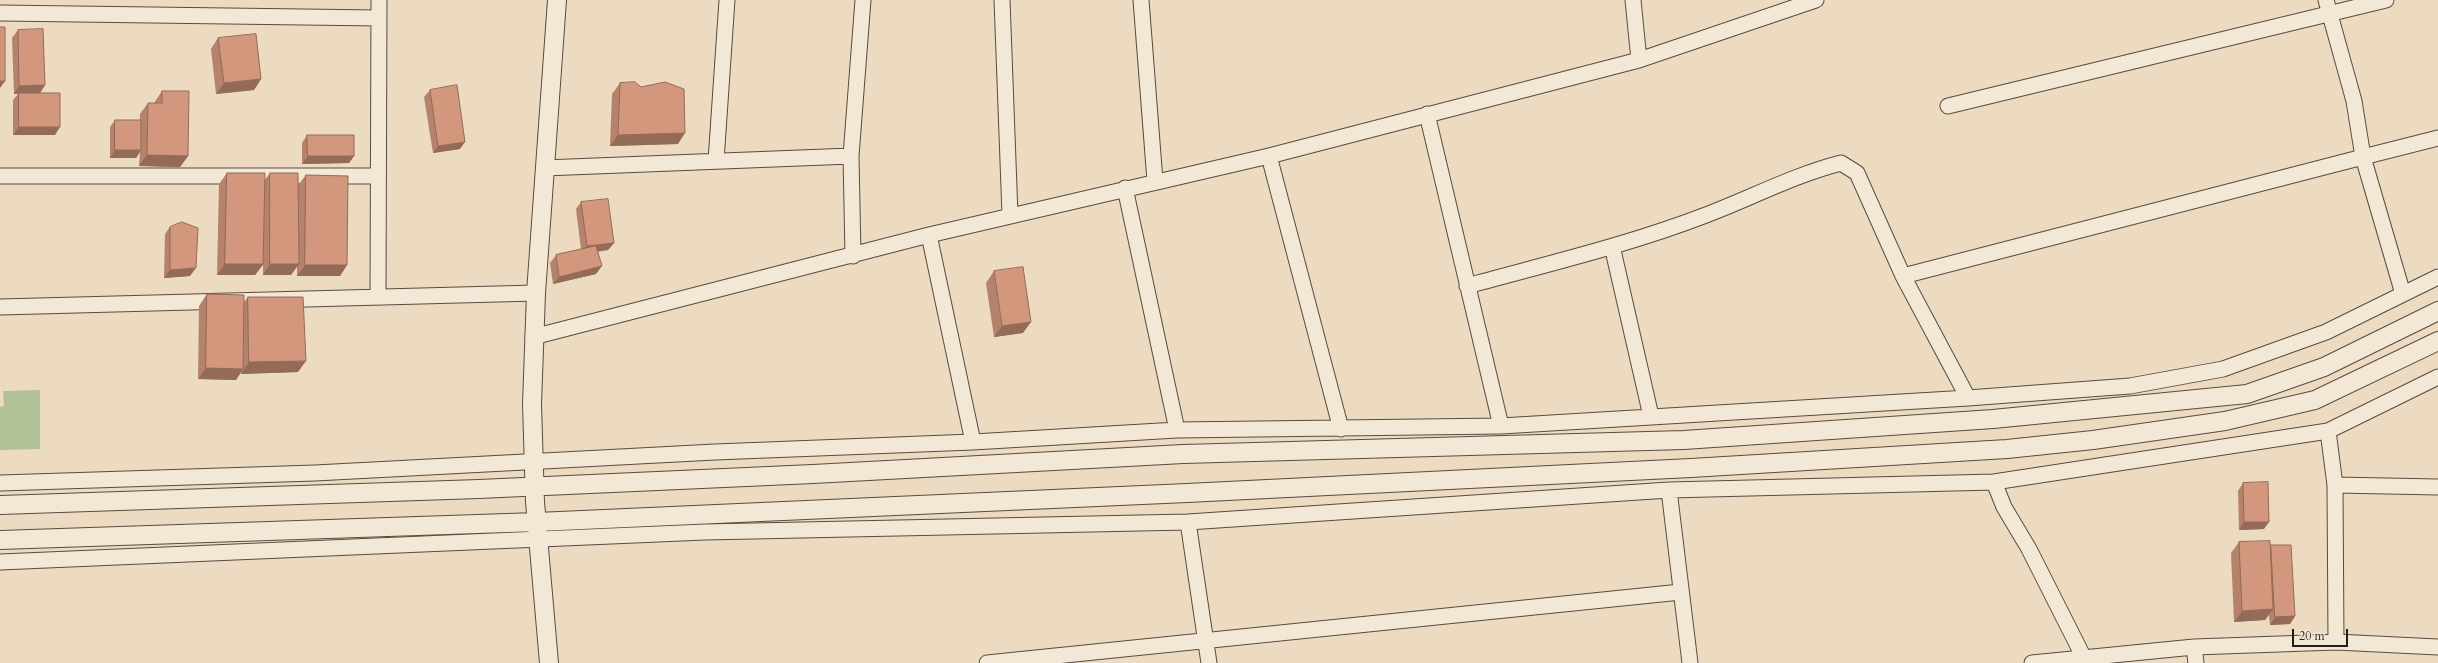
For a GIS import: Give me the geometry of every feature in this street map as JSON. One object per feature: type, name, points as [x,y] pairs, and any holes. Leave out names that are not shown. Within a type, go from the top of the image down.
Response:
[{"type":"street","points":[[378,297],[379,0]]},
{"type":"street","points":[[549,663],[534,485],[532,404],[533,337],[557,0]]},
{"type":"street","points":[[716,161],[727,0]]},
{"type":"street","points":[[853,256],[851,156],[862,0]]},
{"type":"street","points":[[1002,0],[1010,215]]},
{"type":"street","points":[[1141,0],[1155,181]]},
{"type":"street","points":[[1633,0],[1639,60]]},
{"type":"street","points":[[1948,106],[2328,7],[2386,0]]},
{"type":"street","points":[[533,337],[1010,215],[1269,156],[1639,60],[1808,1]]},
{"type":"street","points":[[2328,7],[2354,101],[2363,157],[2403,294]]},
{"type":"street","points":[[0,12],[379,18]]},
{"type":"street","points":[[1427,114],[1501,426]]},
{"type":"street","points":[[1903,276],[2438,138]]},
{"type":"street","points":[[544,168],[851,156]]},
{"type":"street","points":[[1269,156],[1341,429]]},
{"type":"street","points":[[1468,286],[1612,246],[1705,215],[1813,170],[1841,163],[1856,173],[1903,276],[1968,398]]},
{"type":"street","points":[[0,176],[378,176]]},
{"type":"street","points":[[1125,188],[1177,430]]},
{"type":"street","points":[[929,235],[973,442]]},
{"type":"street","points":[[1612,246],[1651,416]]},
{"type":"street","points":[[0,483],[315,473],[973,442],[1177,430],[1501,426],[1968,398],[2130,386],[2224,370],[2326,332],[2438,277]]},
{"type":"street","points":[[0,307],[536,293]]},
{"type":"street","points":[[0,505],[479,489],[534,485],[813,474],[1184,454],[1684,440],[1993,420],[2247,394],[2324,367],[2438,311]]},
{"type":"street","points":[[0,562],[537,530],[2007,449],[2093,440],[2225,421],[2315,400],[2438,342]]},
{"type":"street","points":[[0,540],[537,530],[705,532],[1188,522],[1669,490],[1994,482],[2328,431],[2438,377]]},
{"type":"street","points":[[2328,431],[2335,485],[2336,642]]},
{"type":"street","points":[[1994,482],[2004,507],[2029,549],[2084,658]]},
{"type":"street","points":[[2335,485],[2438,487]]},
{"type":"street","points":[[1669,490],[1690,663]]},
{"type":"street","points":[[1188,522],[1209,663]]},
{"type":"street","points":[[987,663],[1681,592]]},
{"type":"street","points":[[2032,663],[2194,646],[2336,642],[2438,647]]},
{"type":"street","points":[[2194,646],[2196,663]]},
{"type":"green space","points":[[40,390],[40,449],[0,450],[0,407],[4,406],[3,391]]},
{"type":"building","points":[[0,27],[5,27],[5,81],[0,81]]},
{"type":"building","points":[[43,29],[45,85],[19,86],[18,30]]},
{"type":"building","points":[[256,34],[261,79],[224,83],[218,38]]},
{"type":"building","points":[[635,82],[641,87],[665,82],[684,89],[685,133],[618,135],[620,83]]},
{"type":"building","points":[[457,85],[465,142],[438,146],[430,90]]},
{"type":"building","points":[[162,91],[189,91],[188,156],[147,155],[148,103],[162,103]]},
{"type":"building","points":[[19,93],[60,93],[60,127],[19,127]]},
{"type":"building","points":[[115,120],[141,120],[141,150],[115,150]]},
{"type":"building","points":[[307,135],[354,135],[354,156],[308,156]]},
{"type":"building","points":[[227,173],[265,173],[263,264],[225,264]]},
{"type":"building","points":[[270,173],[298,173],[299,264],[270,264]]},
{"type":"building","points":[[306,175],[348,176],[347,265],[305,265]]},
{"type":"building","points":[[608,199],[614,243],[587,246],[581,202]]},
{"type":"building","points":[[182,222],[198,228],[196,268],[170,270],[170,227]]},
{"type":"building","points":[[596,246],[602,266],[559,277],[556,255]]},
{"type":"building","points":[[1023,267],[1031,322],[1002,326],[994,271]]},
{"type":"building","points":[[207,294],[244,295],[243,369],[206,368]]},
{"type":"building","points":[[248,297],[303,297],[306,361],[249,362]]},
{"type":"building","points":[[2268,482],[2269,522],[2244,522],[2243,483]]},
{"type":"building","points":[[2270,541],[2273,609],[2242,611],[2239,542]]},
{"type":"building","points":[[2271,545],[2291,545],[2295,616],[2275,617]]}]
